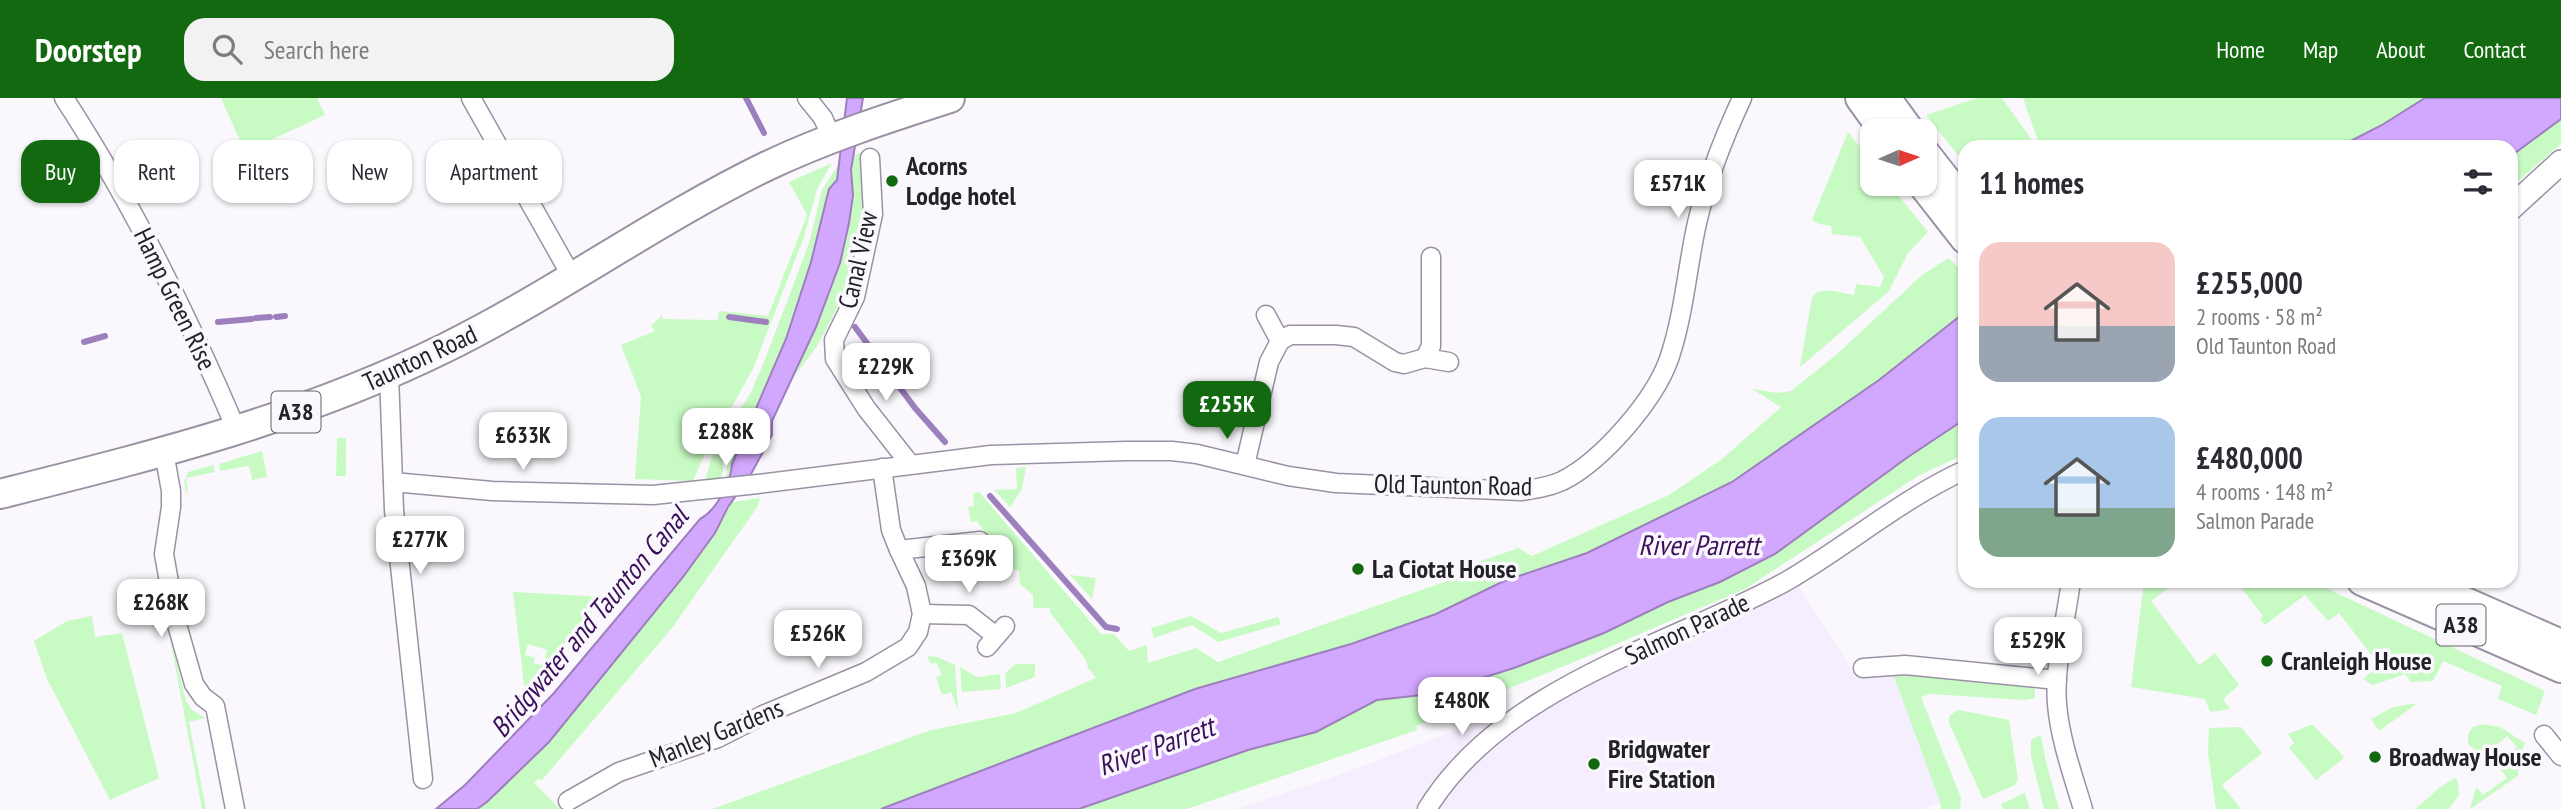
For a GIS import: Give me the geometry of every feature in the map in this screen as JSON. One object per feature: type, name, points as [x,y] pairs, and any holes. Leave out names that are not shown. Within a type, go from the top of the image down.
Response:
[{"type":"main road","name":"A38","points":[[820,142],[950,98]]},
{"type":"main road","points":[[1860,98],[1875,119]]},
{"type":"main road","points":[[1886,98],[1901,119]]},
{"type":"main road","name":"Taunton Road","points":[[0,494],[237,431],[317,404],[389,374],[503,318],[715,193],[820,142]]},
{"type":"main road","points":[[1937,172],[1957,205]]},
{"type":"main road","points":[[1937,193],[1957,205]]},
{"type":"main road","name":"A38","points":[[2378,588],[2561,668]]},
{"type":"main road","name":"A38","points":[[2434,588],[2561,644]]},
{"type":"street","name":"Hamp Green Rise","points":[[64,98],[133,215],[237,431]]},
{"type":"street","points":[[471,98],[572,277]]},
{"type":"street","points":[[807,98],[823,118],[820,142]]},
{"type":"street","name":"Old Taunton Road","points":[[393,482],[492,491],[653,495],[991,455],[1137,451],[1197,454],[1288,476],[1336,483],[1521,491],[1560,482],[1598,457],[1621,432],[1645,401],[1668,361],[1676,335],[1697,222],[1708,181],[1742,98]]},
{"type":"street","name":"Canal View","points":[[870,158],[873,214],[855,297],[834,340],[835,359],[866,408],[910,464]]},
{"type":"street","points":[[2518,202],[2561,162]]},
{"type":"street","points":[[1424,358],[1432,346],[1431,257]]},
{"type":"street","points":[[1266,315],[1280,341]]},
{"type":"street","points":[[1245,465],[1269,362],[1280,341],[1290,335],[1354,337],[1395,362],[1404,364],[1424,358],[1449,362]]},
{"type":"street","points":[[389,374],[393,482],[423,779]]},
{"type":"street","points":[[164,452],[171,491],[164,554],[176,621],[194,684],[203,697],[215,706],[235,809]]},
{"type":"street","points":[[882,468],[891,530],[916,586],[922,614],[969,615],[996,636]]},
{"type":"street","name":"Salmon Parade","points":[[1427,809],[1442,785],[1468,757],[1538,703],[1599,669],[1740,605],[1786,581],[1900,507],[1958,474]]},
{"type":"street","points":[[899,550],[980,541]]},
{"type":"street","points":[[2070,588],[2057,680],[2057,704],[2063,738],[2083,809]]},
{"type":"street","name":"Manley Gardens","points":[[568,801],[619,772],[719,738],[763,715],[884,663],[908,647],[918,632],[922,614]]},
{"type":"street","points":[[1863,668],[1905,665],[2057,680]]},
{"type":"street","points":[[2544,734],[2561,756]]},
{"type":"shaded area","points":[[1793,577],[1858,679],[1874,673],[1892,671],[1941,802],[1924,809],[1237,809],[1328,779],[1486,719],[1499,732],[1538,703]]},
{"type":"green space","points":[[221,98],[317,98],[325,115],[271,140],[240,140]]},
{"type":"green space","points":[[1977,98],[2002,98],[2032,140],[1958,140],[1958,155],[1937,129],[1937,119],[1929,119],[1926,115]]},
{"type":"green space","points":[[2023,98],[2425,98],[2353,140],[2038,140]]},
{"type":"green space","points":[[2561,119],[2561,144],[2518,181],[2518,151]]},
{"type":"green space","points":[[1848,132],[1860,147],[1860,196],[1899,196],[1928,232],[1908,253],[1889,291],[1800,367],[1812,297],[1820,291],[1854,295],[1856,284],[1880,287],[1884,277],[1860,237],[1832,234],[1831,226],[1812,220]]},
{"type":"green space","points":[[863,152],[864,204],[853,262],[828,326],[795,376],[826,302],[845,244],[852,198],[854,155]]},
{"type":"green space","points":[[832,163],[817,189],[804,237],[753,369],[693,481],[635,479],[641,396],[621,345],[655,331],[651,326],[662,315],[663,319],[718,320],[719,311],[768,316],[807,215],[789,182]]},
{"type":"green space","points":[[838,165],[837,180],[829,190],[811,262],[786,339],[737,451],[730,478],[728,482],[724,482],[727,474],[726,433],[751,392],[766,357],[809,243],[822,190]]},
{"type":"green space","points":[[1949,258],[1958,268],[1958,318],[1879,380],[1732,482],[1587,553],[1504,581],[1436,614],[1351,644],[1195,689],[881,809],[712,809],[931,730],[1016,713],[1096,678],[1050,612],[1050,608],[1033,608],[1033,595],[1020,584],[1019,570],[1013,570],[1012,565],[1008,565],[977,521],[971,522],[968,507],[974,506],[973,493],[979,492],[1101,634],[1114,634],[1129,651],[1147,645],[1148,663],[1196,648],[1218,662],[1458,577],[1457,569],[1518,548],[1532,556],[1669,495],[1722,459],[1781,407],[1752,389],[1778,393],[1791,391],[1836,355],[1922,275]]},
{"type":"green space","points":[[1958,424],[1958,457],[1918,476],[1745,589],[1416,726],[1417,730],[1187,809],[1079,809],[1248,750],[1316,732],[1377,700],[1431,694],[1514,668],[1604,633],[1668,602],[1720,582],[1775,554]]},
{"type":"green space","points":[[337,438],[346,438],[346,476],[336,476]]},
{"type":"green space","points":[[721,438],[723,470],[720,482],[705,482],[711,459]]},
{"type":"green space","points":[[262,451],[267,477],[252,480],[249,466],[220,471],[219,464]]},
{"type":"green space","points":[[213,465],[215,472],[186,478],[186,493],[184,481],[188,472]]},
{"type":"green space","points":[[1026,467],[1022,489],[1010,507],[994,490],[1017,489],[1016,468]]},
{"type":"green space","points":[[760,498],[758,506],[672,628],[542,780],[538,779],[534,783],[560,809],[477,809],[549,742],[715,533],[732,502]]},
{"type":"green space","points":[[1070,575],[1096,578],[1092,599]]},
{"type":"green space","points":[[2143,588],[2169,588],[2151,601],[2199,665],[2215,653],[2239,685],[2223,699],[2230,709],[2210,712],[2205,699],[2131,687]]},
{"type":"green space","points":[[2241,588],[2326,588],[2545,691],[2536,715],[2498,699],[2502,686],[2443,661],[2433,681],[2411,682],[2405,674],[2373,685],[2363,679],[2379,665],[2339,613],[2328,621],[2305,595],[2265,625],[2260,619],[2263,616]]},
{"type":"green space","points":[[513,592],[604,597],[528,689],[524,685]],"holes":[[[528,644],[547,650],[543,665],[533,663],[535,658],[525,655]]]},
{"type":"green space","points":[[92,616],[95,637],[122,633],[159,778],[110,800],[47,679],[34,641],[67,621]]},
{"type":"green space","points":[[1191,616],[1221,633],[1278,617],[1281,624],[1218,642],[1192,625],[1154,638],[1151,628]]},
{"type":"green space","points":[[168,628],[186,701],[192,710],[206,718],[189,722],[206,809],[202,809]]},
{"type":"green space","points":[[927,656],[937,657],[955,665],[958,710],[951,692],[942,695],[936,677],[942,675],[936,662],[931,664]]},
{"type":"green space","points":[[1016,664],[1035,664],[1035,677],[1006,688],[1005,673]]},
{"type":"green space","points":[[960,667],[977,677],[1000,674],[1001,689],[962,692]]},
{"type":"green space","points":[[1892,671],[1925,677],[2027,685],[2035,689],[2035,698],[2024,700],[1930,694],[1921,697],[1961,798],[1960,809],[1941,809]]},
{"type":"green space","points":[[2418,703],[2379,731],[2371,719],[2393,707]]},
{"type":"green space","points":[[1959,710],[2009,720],[2018,779],[2015,785],[1983,799],[1949,723],[1950,715]]},
{"type":"green space","points":[[2313,724],[2344,758],[2316,780],[2289,748],[2294,743],[2288,734]]},
{"type":"green space","points":[[2482,724],[2500,727],[2525,743],[2522,751],[2535,758],[2518,771],[2519,775],[2470,809],[2476,787],[2483,795],[2507,778],[2499,767],[2505,764],[2521,764],[2521,757],[2506,755],[2517,747],[2507,736],[2488,752],[2475,750],[2468,744],[2468,734],[2473,727]]},
{"type":"green space","points":[[2241,727],[2262,753],[2222,785],[2241,809],[2216,809],[2208,752],[2209,728]]},
{"type":"green space","points":[[2041,735],[2059,809],[2044,809],[2031,756],[2031,740]]},
{"type":"green space","points":[[2455,778],[2459,795],[2449,809],[2415,809],[2439,788]]},
{"type":"green space","points":[[2025,793],[2030,809],[2003,809],[2001,804]]},
{"type":"water","points":[[847,98],[863,98],[851,170],[853,195],[840,263],[816,327],[772,421],[772,435],[750,476],[728,507],[715,533],[683,577],[549,742],[477,809],[436,809],[465,785],[554,693],[722,495],[732,464],[786,339],[811,262],[829,189],[837,180]]},
{"type":"water","points":[[2425,98],[2561,98],[2561,119],[2518,151],[2518,140],[2353,140]]},
{"type":"water","name":"River Parrett","points":[[1958,318],[1958,424],[1775,554],[1720,582],[1668,602],[1604,633],[1514,668],[1431,694],[1377,700],[1316,732],[1248,750],[1079,809],[881,809],[1195,689],[1351,644],[1436,614],[1504,581],[1587,553],[1732,482],[1879,380]]},
{"type":"waterway","points":[[746,98],[764,133]]},
{"type":"waterway","points":[[276,317],[285,316]]},
{"type":"waterway","points":[[256,318],[270,317]]},
{"type":"waterway","points":[[729,317],[766,322]]},
{"type":"waterway","points":[[218,322],[252,319]]},
{"type":"waterway","points":[[855,327],[915,408],[945,442]]},
{"type":"waterway","points":[[84,342],[105,336]]},
{"type":"waterway","points":[[990,496],[1106,627],[1117,629]]},
{"type":"place","name":"Acorns Lodge hotel","points":[[892,181]]},
{"type":"place","name":"La Ciotat House","points":[[1358,569]]},
{"type":"place","name":"Cranleigh House","points":[[2267,661]]},
{"type":"place","name":"Broadway House","points":[[2375,757]]},
{"type":"place","name":"Bridgwater Fire Station","points":[[1594,764]]},
{"type":"water label","name":"Bridgwater and Taunton Canal","points":[[589,622]]}]
